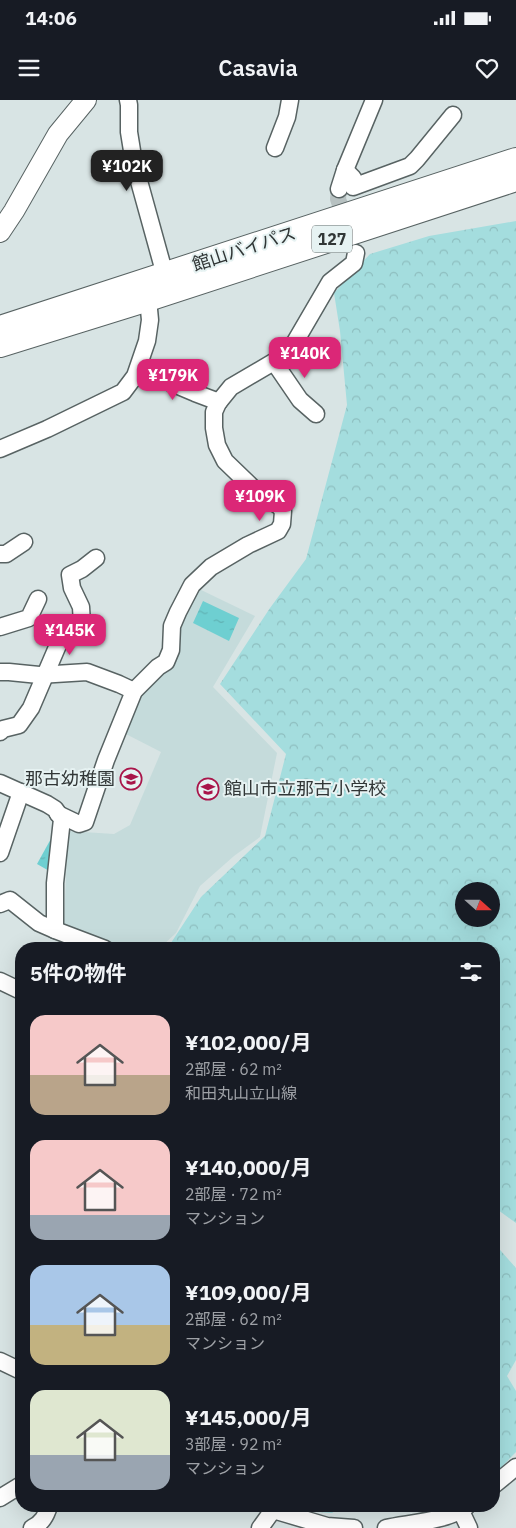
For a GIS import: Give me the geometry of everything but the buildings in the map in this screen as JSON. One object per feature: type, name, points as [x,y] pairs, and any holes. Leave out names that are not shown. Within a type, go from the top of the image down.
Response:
[{"type":"highway","name":"館山バイパス","points":[[0,328],[516,160]]},
{"type":"highway","name":"館山バイパス","points":[[0,345],[148,299],[516,179]]},
{"type":"main road","points":[[0,232],[58,134],[86,100]]},
{"type":"street","points":[[128,100],[129,132],[134,163],[165,275]]},
{"type":"street","points":[[275,148],[287,116],[290,100]]},
{"type":"street","points":[[339,189],[374,100]]},
{"type":"street","points":[[345,170],[353,178],[353,187],[410,166],[418,159],[453,115]]},
{"type":"street","points":[[58,814],[79,824],[85,822],[106,760],[134,692],[153,671],[166,662],[171,650],[172,626],[192,585],[211,567],[248,545],[278,531],[282,524],[283,511],[279,506],[255,490],[225,461],[217,444],[214,412],[231,388],[282,357],[296,342],[330,282],[354,263],[356,253]]},
{"type":"street","points":[[0,449],[47,429],[123,392],[136,376],[146,341],[150,320],[148,299]]},
{"type":"street","points":[[274,362],[300,400],[316,414]]},
{"type":"street","points":[[138,369],[220,402]]},
{"type":"street","points":[[0,554],[6,554],[24,542]]},
{"type":"street","points":[[0,732],[3,729],[19,725],[31,708],[64,631],[82,624],[81,607],[72,588],[70,574],[82,569],[96,558]]},
{"type":"street","points":[[0,627],[29,618],[38,599]]},
{"type":"street","points":[[0,672],[44,675],[87,672],[134,692]]},
{"type":"street","points":[[0,783],[47,804],[55,809],[62,819],[56,883],[55,930]]},
{"type":"street","points":[[0,853],[21,792]]},
{"type":"street","points":[[0,904],[10,900],[39,923],[87,942]]},
{"type":"street","points":[[0,981],[15,988]]},
{"type":"street","points":[[0,1360],[15,1369]]},
{"type":"street","points":[[500,1479],[516,1467]]},
{"type":"street","points":[[0,1498],[15,1489]]},
{"type":"street","points":[[32,1528],[39,1524],[47,1512]]},
{"type":"street","points":[[260,1528],[268,1512]]},
{"type":"street","points":[[283,1512],[327,1526],[354,1528]]},
{"type":"street","points":[[386,1528],[436,1519],[456,1512]]},
{"type":"street","points":[[465,1512],[469,1528]]},
{"type":"shaded area","name":"館山市立那古小学校","points":[[197,588],[255,616],[213,687],[277,753],[260,837],[234,856],[200,886],[176,933],[166,942],[107,942],[64,925],[68,831],[114,834],[130,825],[161,752],[122,732],[140,694]]},
{"type":"green space","points":[[516,221],[516,1223],[500,1211],[500,942],[172,942],[201,897],[265,836],[286,754],[220,684],[270,608],[306,559],[347,405],[340,331],[334,293],[370,254],[429,236]]},
{"type":"green space","points":[[500,1250],[516,1268],[516,1360],[507,1376],[516,1391],[516,1452],[500,1469]]},
{"type":"water","points":[[203,601],[239,618],[229,641],[193,623]]},
{"type":"water","points":[[53,835],[51,872],[37,864]]},
{"type":"tunnel","points":[[339,189],[338,199],[347,225]]},
{"type":"place","name":"那古幼稚園","points":[[131,779]]},
{"type":"place","name":"館山市立那古小学校","points":[[208,789]]}]
